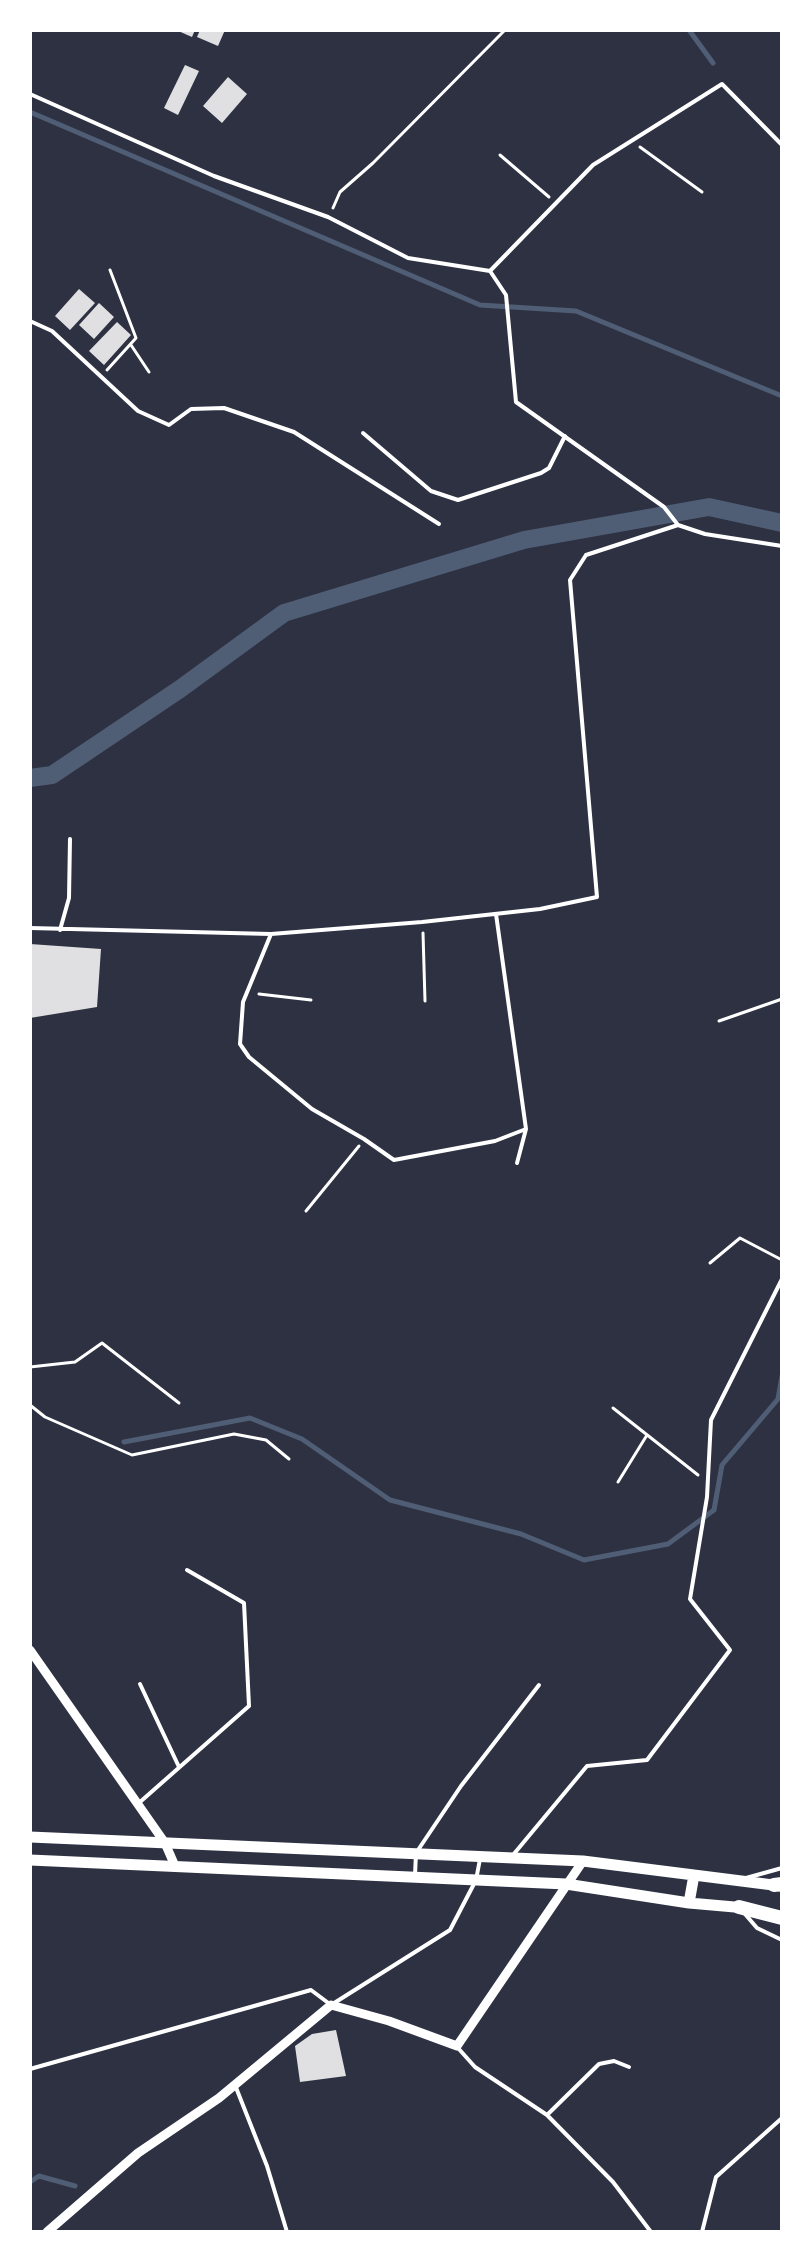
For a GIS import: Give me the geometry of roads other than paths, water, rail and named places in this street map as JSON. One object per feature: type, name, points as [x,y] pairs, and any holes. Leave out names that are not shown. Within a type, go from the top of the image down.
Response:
[{"type":"highway","points":[[739,1907],[782,1916]]},
{"type":"main road","points":[[30,1837],[583,1861],[731,1882],[779,1885]]},
{"type":"main road","points":[[30,1860],[566,1884],[689,1903],[739,1907]]},
{"type":"main road","points":[[689,1903],[694,1875]]},
{"type":"street","points":[[30,1650],[165,1843],[175,1866]]},
{"type":"street","points":[[47,2232],[138,2153],[235,2085],[331,2005],[389,2021],[457,2046],[583,1861]]},
{"type":"lane","points":[[490,271],[593,165],[722,84],[782,145]]},
{"type":"lane","points":[[30,94],[214,176],[328,217],[408,258],[490,271],[506,295],[516,402],[664,507],[678,525],[705,534],[782,546]]},
{"type":"lane","points":[[30,321],[52,331],[138,411],[169,425],[191,409],[224,408],[294,432],[439,524]]},
{"type":"lane","points":[[363,433],[431,491],[458,500],[541,473],[549,468],[565,436]]},
{"type":"lane","points":[[30,928],[271,934],[496,914],[597,897],[570,580],[586,555],[678,525]]},
{"type":"lane","points":[[60,930],[69,898],[70,839]]},
{"type":"lane","points":[[496,914],[526,1129],[517,1163]]},
{"type":"lane","points":[[271,934],[243,1002],[240,1044],[249,1057],[312,1109],[394,1160],[495,1141],[526,1129]]},
{"type":"lane","points":[[511,1858],[587,1766],[647,1760],[730,1650],[690,1599],[704,1509],[711,1420],[782,1279]]},
{"type":"lane","points":[[138,1804],[249,1706],[244,1603],[187,1570]]},
{"type":"lane","points":[[140,1684],[179,1767]]},
{"type":"lane","points":[[415,1878],[416,1853],[461,1786],[539,1685]]},
{"type":"lane","points":[[30,2069],[311,1990],[331,2005],[450,1930],[476,1880],[480,1857]]},
{"type":"lane","points":[[731,1882],[782,1868]]},
{"type":"lane","points":[[739,1907],[757,1928],[782,1940]]},
{"type":"lane","points":[[457,2046],[475,2067],[547,2115],[613,2182],[651,2232]]},
{"type":"lane","points":[[547,2115],[599,2064],[614,2061],[629,2067]]},
{"type":"lane","points":[[235,2085],[267,2166],[287,2232]]},
{"type":"lane","points":[[702,2232],[716,2177],[782,2118]]},
{"type":"waterway","points":[[689,30],[713,63]]},
{"type":"waterway","points":[[30,112],[480,305],[576,311],[782,396]]},
{"type":"waterway","points":[[30,778],[52,775],[180,689],[284,613],[524,540],[709,507],[782,523]]},
{"type":"waterway","points":[[124,1442],[250,1418],[302,1439],[390,1500],[521,1534],[584,1560],[668,1544],[714,1510],[722,1465],[778,1399],[782,1376]]},
{"type":"waterway","points":[[30,2182],[39,2176],[75,2186]]}]
